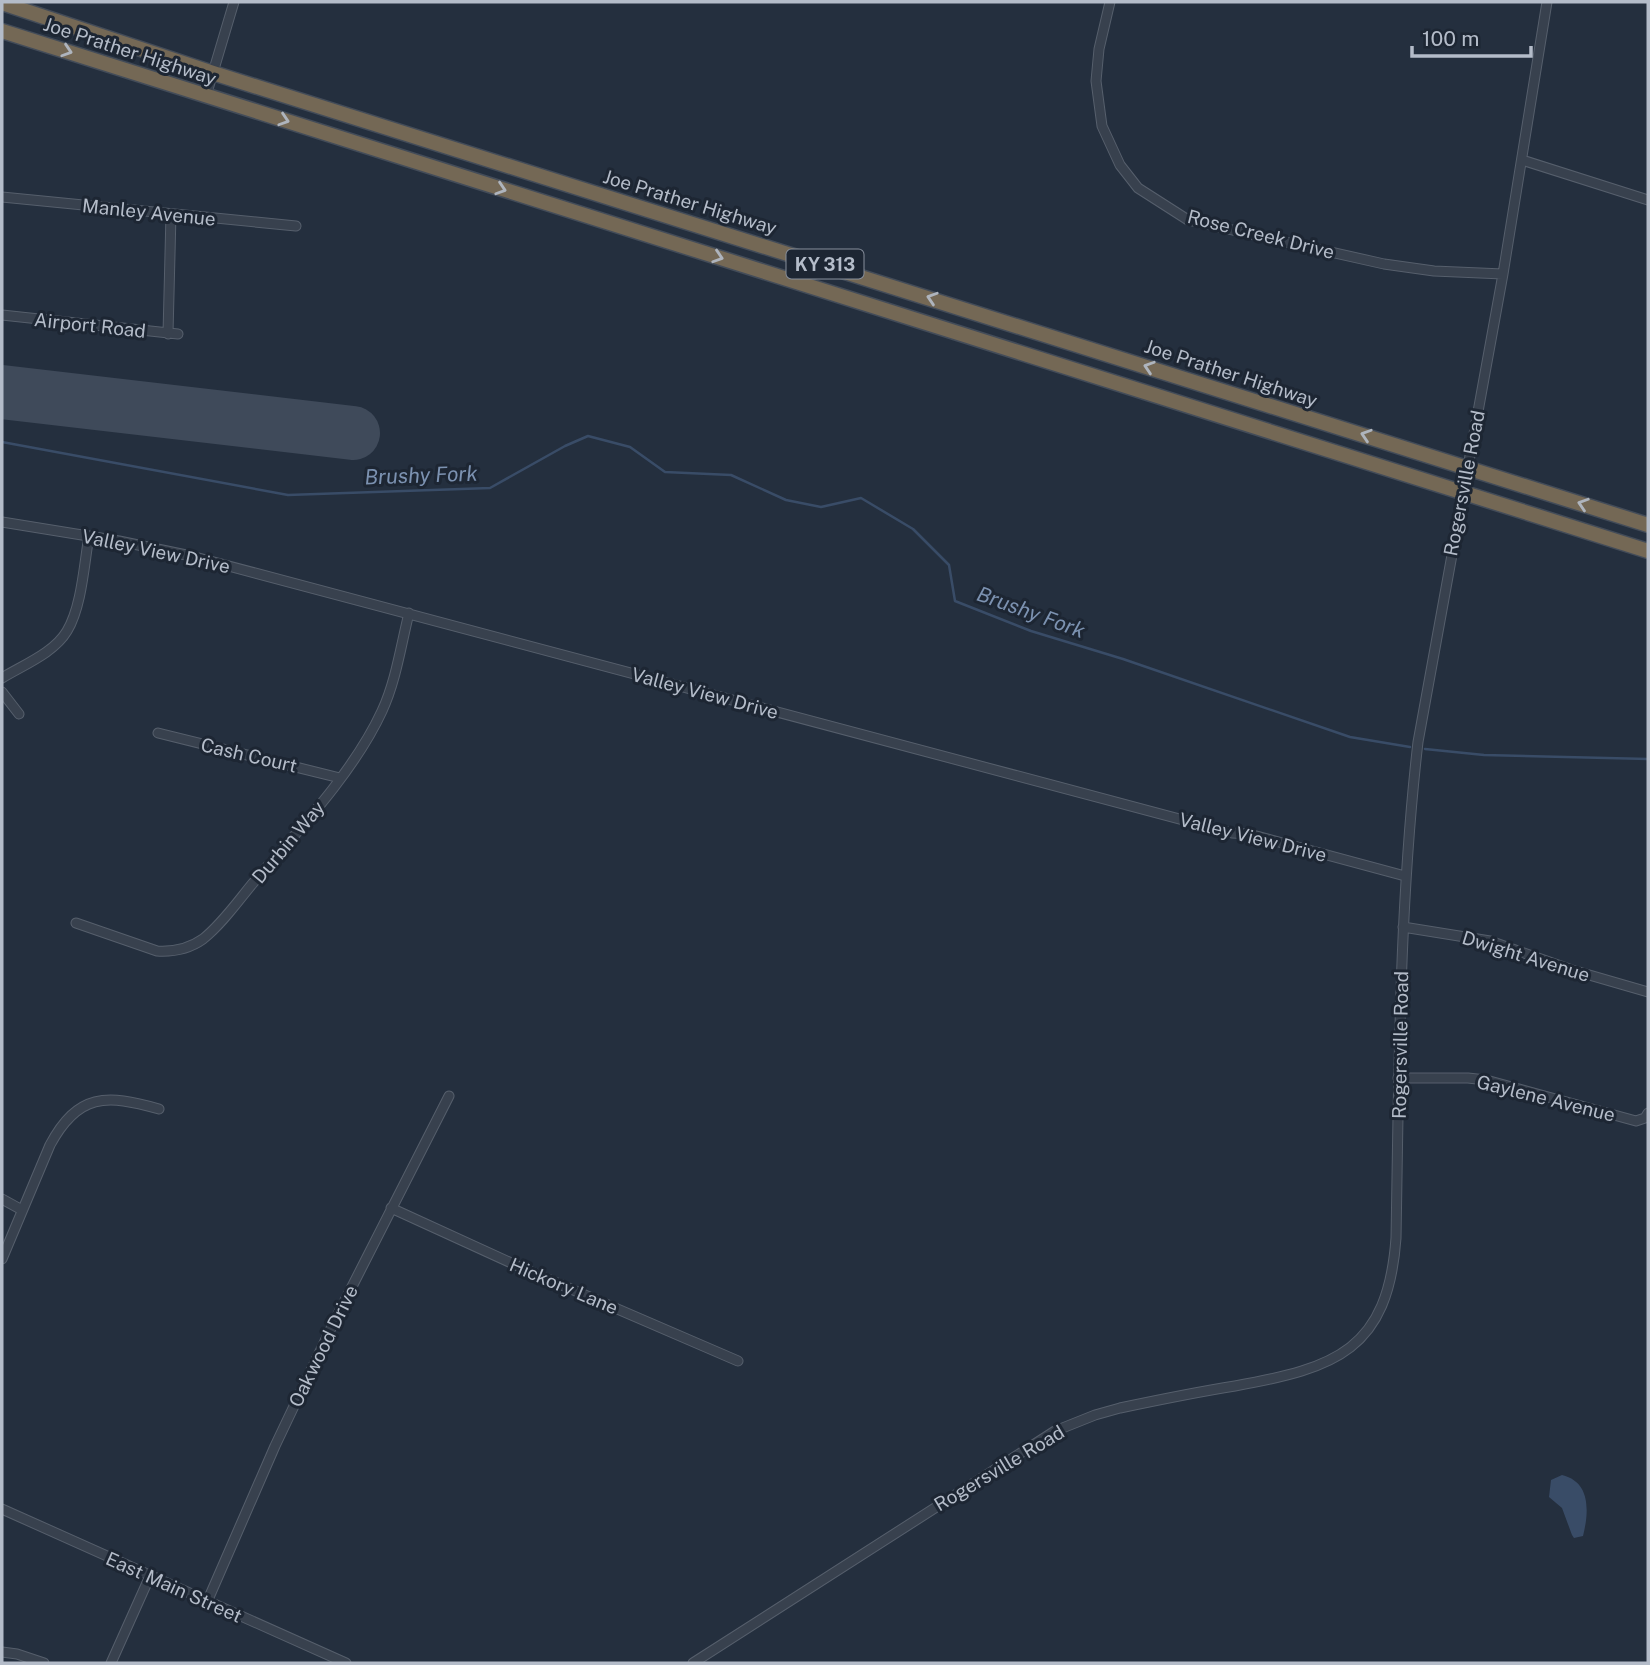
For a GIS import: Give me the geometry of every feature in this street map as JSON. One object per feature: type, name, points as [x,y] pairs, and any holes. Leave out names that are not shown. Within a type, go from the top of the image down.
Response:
[{"type":"highway","name":"Joe Prather Highway","points":[[2,3],[213,73],[1648,525]]},
{"type":"highway","name":"Joe Prather Highway","points":[[2,31],[1648,551]]},
{"type":"street","points":[[206,96],[234,2]]},
{"type":"street","name":"Rose Creek Drive","points":[[1110,2],[1099,48],[1096,81],[1102,126],[1120,165],[1139,188],[1188,220],[1384,264],[1434,271],[1503,274]]},
{"type":"street","name":"Rogersville Road","points":[[693,1663],[1055,1431],[1120,1408],[1299,1373],[1338,1357],[1354,1346],[1378,1317],[1389,1291],[1395,1263],[1405,876],[1418,742],[1503,274],[1547,2]]},
{"type":"street","points":[[1522,160],[1648,200]]},
{"type":"street","name":"Manley Avenue","points":[[2,197],[296,226]]},
{"type":"street","name":"Airport Road","points":[[2,315],[173,334],[171,215]]},
{"type":"street","name":"Valley View Drive","points":[[2,522],[191,556],[1232,833],[1249,834],[1405,876]]},
{"type":"street","points":[[2,678],[44,653],[67,632],[76,609],[89,536]]},
{"type":"street","name":"Durbin Way","points":[[76,923],[157,951],[192,945],[213,930],[340,778],[382,712],[394,677],[408,613]]},
{"type":"street","points":[[2,692],[19,714]]},
{"type":"street","name":"Cash Court","points":[[158,733],[340,778]]},
{"type":"street","name":"Dwight Avenue","points":[[1403,927],[1490,941],[1559,966],[1648,992]]},
{"type":"street","name":"Gaylene Avenue","points":[[1398,1078],[1486,1080],[1636,1121],[1645,1118],[1648,1113]]},
{"type":"street","name":"Oakwood Drive","points":[[207,1602],[275,1446],[449,1096]]},
{"type":"street","points":[[2,1259],[59,1129],[76,1111],[97,1101],[117,1099],[159,1109]]},
{"type":"street","points":[[2,1199],[22,1210]]},
{"type":"street","name":"Hickory Lane","points":[[391,1208],[738,1361]]},
{"type":"street","name":"East Main Street","points":[[2,1509],[346,1663]]},
{"type":"street","points":[[111,1663],[150,1576]]},
{"type":"street","points":[[2,1653],[18,1654],[44,1663]]},
{"type":"water","points":[[1562,1475],[1578,1484],[1586,1499],[1583,1536],[1574,1538],[1562,1508],[1549,1497],[1551,1480]]},
{"type":"waterway","name":"Brushy Fork","points":[[2,442],[288,495],[490,488],[588,436],[630,447],[665,472],[731,475],[786,500],[821,507],[861,498],[913,529],[949,565],[955,601],[1031,631],[1123,659],[1350,737],[1410,747]]},
{"type":"waterway","name":"Brushy Fork","points":[[1425,749],[1484,755],[1648,759]]},
{"type":"runway","points":[[2,392],[353,433]]}]
